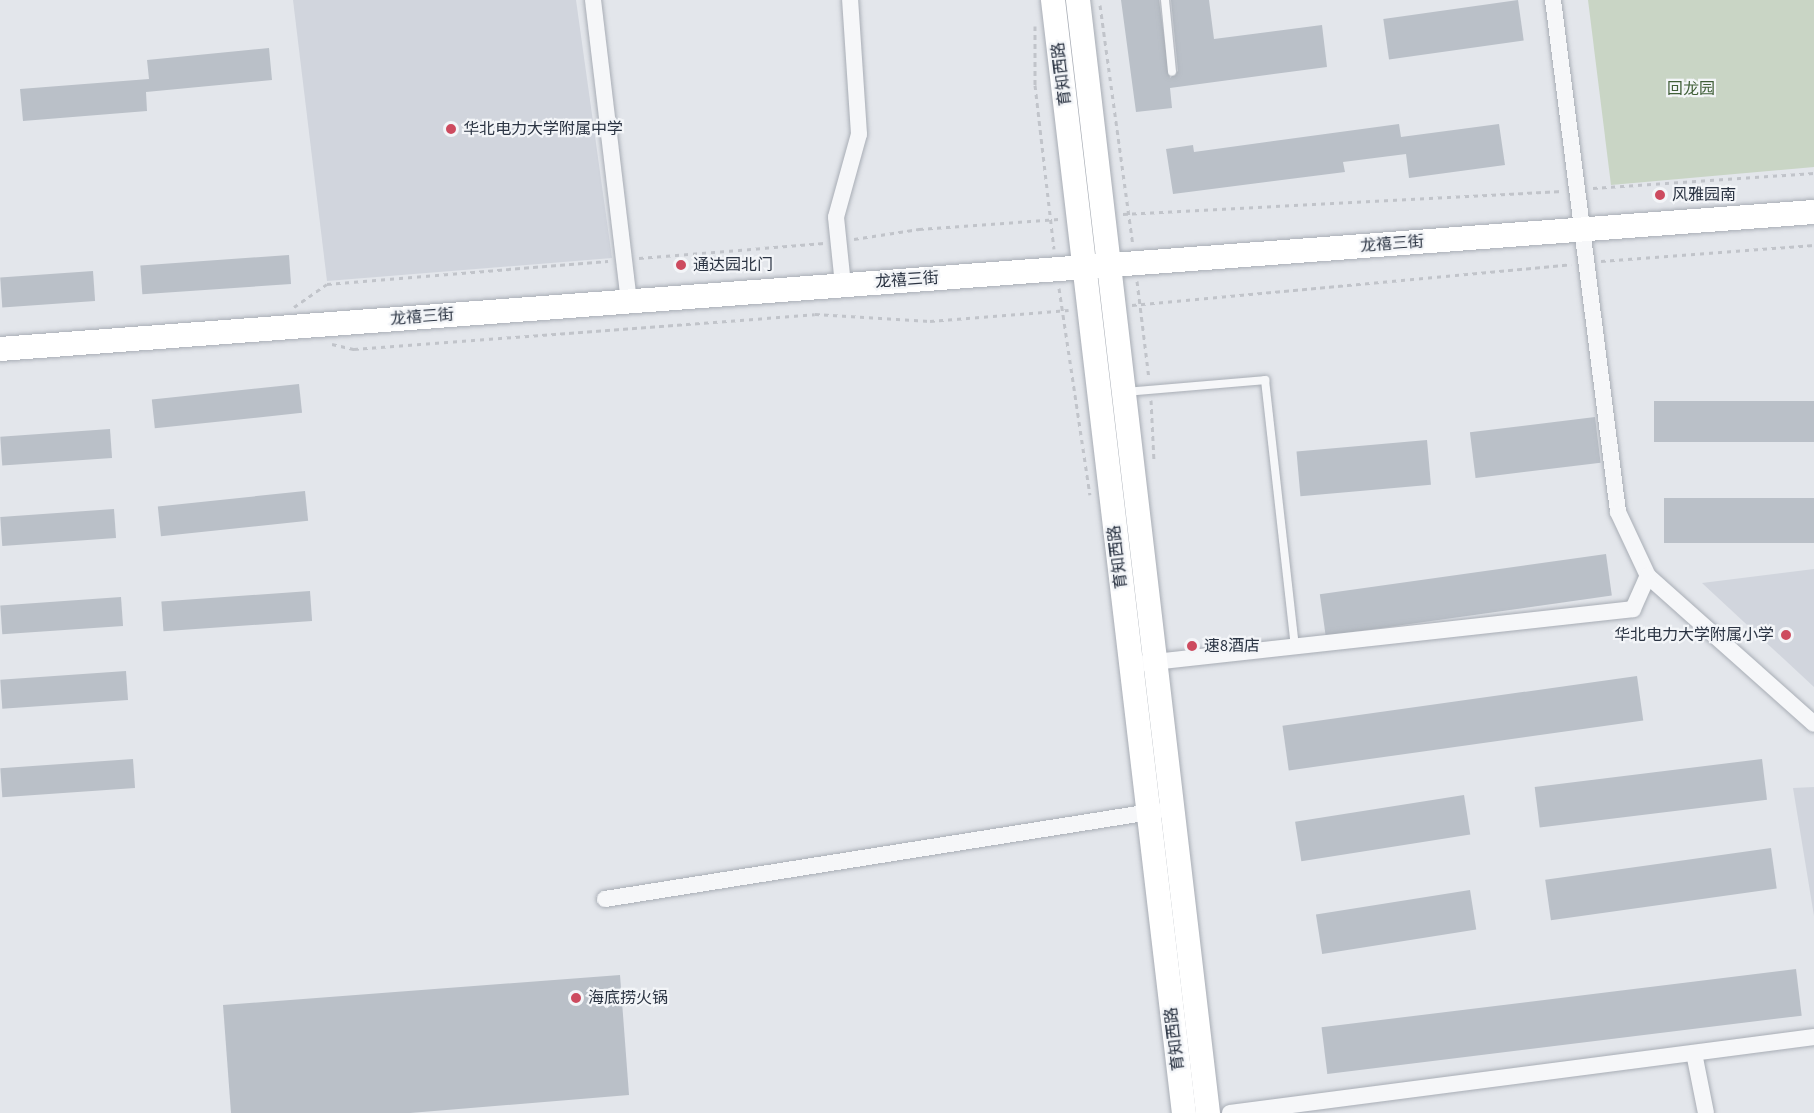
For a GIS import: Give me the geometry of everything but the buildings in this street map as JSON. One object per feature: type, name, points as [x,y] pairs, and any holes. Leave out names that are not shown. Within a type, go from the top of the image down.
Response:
[{"type":"street","points":[[593,0],[629,302]]},
{"type":"street","points":[[843,285],[836,217],[859,134],[850,0]]},
{"type":"street","name":"育知西路","points":[[1078,0],[1208,1113]]},
{"type":"street","points":[[1553,0],[1611,480],[1629,544],[1648,576],[1814,724]]},
{"type":"street","name":"育知西路","points":[[1044,8],[1084,267],[1184,1113]]},
{"type":"street","name":"龙禧三街","points":[[0,349],[1814,212]]},
{"type":"street","points":[[1131,664],[1633,609],[1648,576]]},
{"type":"street","points":[[605,899],[1173,808]]},
{"type":"street","points":[[1230,1113],[1814,1037]]},
{"type":"street","points":[[1694,1053],[1706,1113]]},
{"type":"lane","points":[[1165,0],[1172,72]]},
{"type":"lane","points":[[1124,392],[1265,380],[1295,646]]},
{"type":"path","points":[[1099,0],[1127,200]]},
{"type":"path","points":[[1044,8],[1035,85],[1049,205]]},
{"type":"path","points":[[1626,186],[1814,173]]},
{"type":"path","points":[[1147,212],[1554,191]]},
{"type":"path","points":[[289,310],[327,284],[838,242],[896,231],[1037,220]]},
{"type":"path","points":[[1630,259],[1814,245]]},
{"type":"path","points":[[1151,303],[1561,264]]},
{"type":"path","points":[[327,340],[354,349],[815,314],[920,321],[1047,312]]},
{"type":"shaded area","name":"华北电力大学附属中学","points":[[293,0],[576,0],[612,258],[327,281]]},
{"type":"shaded area","name":"华北电力大学附属小学","points":[[1814,569],[1814,687],[1702,583]]},
{"type":"shaded area","points":[[1814,787],[1814,916],[1793,788]]},
{"type":"green space","name":"回龙园","points":[[1588,0],[1814,0],[1814,167],[1611,185]]},
{"type":"place","name":"华北电力大学附属中学","points":[[451,129]]},
{"type":"place","name":"风雅园南","points":[[1660,195]]},
{"type":"place","name":"通达园北门","points":[[681,265]]},
{"type":"place","name":"华北电力大学附属小学","points":[[1786,635]]},
{"type":"place","name":"速8酒店","points":[[1192,646]]},
{"type":"place","name":"海底捞火锅","points":[[576,998]]}]
